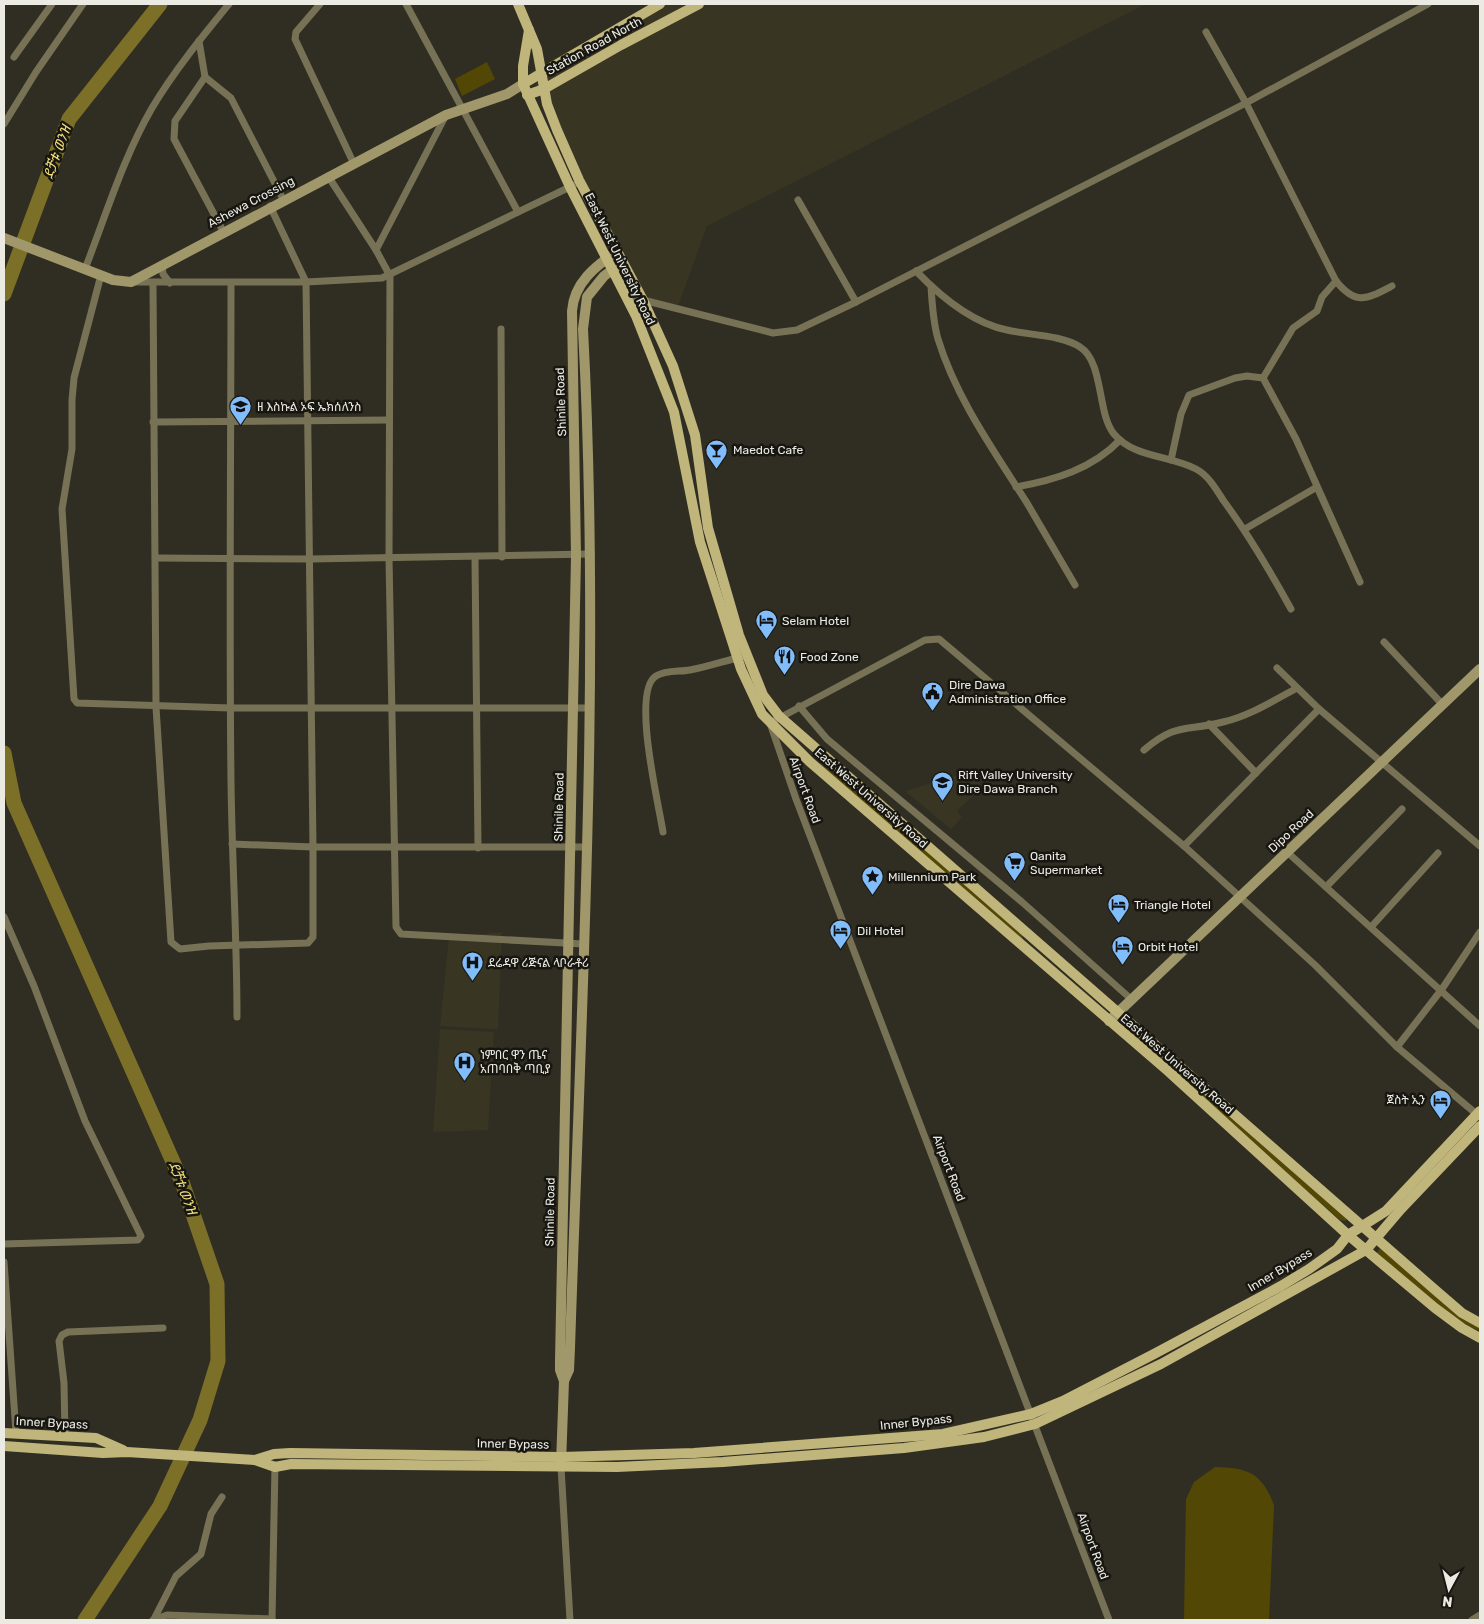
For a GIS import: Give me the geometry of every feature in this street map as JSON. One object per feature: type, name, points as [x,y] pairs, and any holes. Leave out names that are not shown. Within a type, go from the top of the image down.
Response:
[{"type":"main road","name":"East West University Road","points":[[518,4],[530,28],[543,74],[544,89],[557,130],[579,180],[618,251],[673,366],[695,435],[708,528],[742,657],[763,695],[779,716],[1376,1238],[1458,1309],[1480,1323]]},
{"type":"main road","name":"Station Road North","points":[[523,84],[660,4]]},
{"type":"main road","name":"Station Road North","points":[[528,95],[544,89],[621,44],[699,4]]},
{"type":"main road","points":[[523,84],[523,66],[530,28]]},
{"type":"main road","name":"East West University Road","points":[[523,84],[570,187],[629,300],[674,412],[700,542],[762,714],[817,768],[1030,954],[1168,1071],[1348,1235],[1441,1313],[1480,1338]]},
{"type":"main road","points":[[668,397],[682,392]]},
{"type":"main road","points":[[1030,954],[1039,943]]},
{"type":"main road","name":"Inner Bypass","points":[[695,1458],[942,1434],[1031,1414],[1063,1401],[1281,1286],[1337,1249],[1348,1235],[1386,1211],[1479,1114]]},
{"type":"main road","name":"Inner Bypass","points":[[4,1446],[254,1460],[275,1467],[291,1464],[561,1462],[695,1458],[904,1448],[984,1437],[1035,1424],[1161,1364],[1366,1250],[1401,1209],[1480,1126]]},
{"type":"main road","name":"Inner Bypass","points":[[4,1433],[96,1438],[127,1452]]},
{"type":"main road","name":"Inner Bypass","points":[[254,1460],[274,1454],[561,1462]]},
{"type":"street","points":[[14,57],[52,4]]},
{"type":"street","points":[[4,124],[36,72],[83,4]]},
{"type":"street","points":[[85,269],[143,125],[177,71],[229,4]]},
{"type":"street","points":[[320,4],[296,32],[295,39],[354,164]]},
{"type":"street","points":[[406,4],[518,212]]},
{"type":"street","points":[[629,300],[642,300],[773,333],[797,330],[856,302],[1246,102],[1428,4]]},
{"type":"street","points":[[1206,32],[1246,102],[1336,282],[1346,294],[1359,298],[1377,294],[1392,286]]},
{"type":"street","points":[[199,41],[205,77],[231,98],[283,199]]},
{"type":"street","points":[[205,77],[175,120],[174,139],[223,231]]},
{"type":"street","name":"Ashewa Crossing","points":[[131,282],[283,199],[354,164],[446,114],[507,94],[523,84]]},
{"type":"street","name":"Ashewa Crossing","points":[[507,94],[528,95]]},
{"type":"street","points":[[376,250],[446,114]]},
{"type":"street","points":[[328,176],[376,250],[390,276],[389,558],[396,847],[396,927],[399,934],[582,944]]},
{"type":"street","points":[[4,238],[122,282],[365,281],[390,276],[570,187],[579,180]]},
{"type":"street","points":[[798,200],[856,302]]},
{"type":"street","points":[[153,283],[156,707],[171,942],[176,948],[180,949],[308,943],[311,941],[313,847],[306,282],[270,206]]},
{"type":"street","name":"Shinile Road","points":[[570,1620],[561,1462],[564,1381],[560,1370],[560,1361],[576,556],[571,334],[573,297],[585,278],[606,258],[618,251]]},
{"type":"street","name":"Shinile Road","points":[[564,1381],[569,1370],[570,1348],[589,708],[591,554],[583,329],[587,297],[612,268],[623,262]]},
{"type":"street","points":[[162,265],[163,274],[170,283]]},
{"type":"street","points":[[916,271],[952,304],[994,326],[1042,336],[1081,348],[1087,353],[1097,376],[1108,423],[1120,440],[1133,450],[1171,460],[1198,470],[1208,479],[1245,529],[1291,609]]},
{"type":"street","points":[[101,275],[74,378],[72,449],[62,509],[74,700],[81,705],[156,707],[589,708]]},
{"type":"street","points":[[1263,378],[1293,328],[1316,310],[1322,297],[1336,282]]},
{"type":"street","points":[[231,283],[230,708],[232,844],[237,945],[237,1017]]},
{"type":"street","points":[[931,286],[932,312],[938,339],[954,378],[996,459],[1016,488],[1075,586]]},
{"type":"street","points":[[501,330],[502,557]]},
{"type":"street","points":[[1171,460],[1183,408],[1188,395],[1235,378],[1247,376],[1263,378]]},
{"type":"street","points":[[1263,378],[1296,439],[1360,582],[1317,487]]},
{"type":"street","points":[[153,422],[389,420]]},
{"type":"street","points":[[1016,488],[1050,481],[1090,465],[1106,455],[1120,440]]},
{"type":"street","points":[[1245,529],[1317,487]]},
{"type":"street","points":[[156,558],[310,560],[576,556],[591,554]]},
{"type":"street","points":[[475,558],[478,848]]},
{"type":"street","points":[[770,723],[779,716],[926,640],[939,638],[1184,846],[1239,898],[1315,965],[1398,1047],[1479,1114]]},
{"type":"street","points":[[1384,642],[1443,705]]},
{"type":"street","points":[[663,832],[647,740],[646,713],[650,683],[654,677],[664,673],[689,670],[742,657]]},
{"type":"street","points":[[1277,668],[1319,709],[1480,846]]},
{"type":"street","name":"Dipo Road","points":[[1109,1021],[1480,669]]},
{"type":"street","points":[[1144,750],[1160,736],[1172,730],[1223,722],[1254,711],[1297,688]]},
{"type":"street","points":[[799,706],[828,739],[1022,902],[1131,999]]},
{"type":"street","points":[[1184,846],[1319,709]]},
{"type":"street","name":"Airport Road","points":[[770,723],[799,808],[1109,1620]]},
{"type":"street","points":[[1209,724],[1256,773]]},
{"type":"street","points":[[1327,886],[1402,809]]},
{"type":"street","points":[[232,844],[313,847],[586,847]]},
{"type":"street","points":[[1287,852],[1442,989],[1480,1026]]},
{"type":"street","points":[[1372,926],[1438,853]]},
{"type":"street","points":[[4,917],[34,986],[85,1121],[141,1237],[138,1240],[4,1244]]},
{"type":"street","points":[[1398,1047],[1477,943],[1480,932]]},
{"type":"street","points":[[4,1262],[16,1433]]},
{"type":"street","points":[[64,1435],[64,1383],[59,1341],[62,1335],[68,1332],[163,1328]]},
{"type":"street","points":[[154,1620],[172,1615],[272,1620],[274,1454]]},
{"type":"street","points":[[154,1620],[176,1576],[201,1554],[211,1514],[222,1497]]},
{"type":"street","points":[[164,1601],[172,1615]]},
{"type":"street","points":[[1472,1620],[1480,1615]]},
{"type":"shaded area","points":[[656,4],[1146,4],[707,226],[676,312],[643,304],[530,72]]},
{"type":"shaded area","points":[[487,62],[495,79],[462,96],[455,79]]},
{"type":"shaded area","points":[[820,763],[884,814],[1022,935],[1023,941],[819,766]]},
{"type":"shaded area","name":"Rift Valley University Dire Dawa Branch","points":[[975,770],[981,788],[957,811],[962,817],[951,829],[905,791]]},
{"type":"shaded area","name":"ደሬዳዋ ሪጅናል ላቦራቶሪ","points":[[502,932],[498,1029],[440,1026],[449,937]]},
{"type":"shaded area","points":[[1122,1023],[1346,1218],[1346,1221],[1340,1220],[1124,1032],[1120,1024]]},
{"type":"shaded area","name":"ነምበር ዋን ጤና አጠባበቅ ጣቢያ","points":[[440,1029],[494,1032],[488,1130],[433,1132]]},
{"type":"shaded area","points":[[1380,1248],[1480,1327],[1480,1331],[1452,1316],[1426,1296],[1377,1253]]},
{"type":"shaded area","points":[[1215,1467],[1236,1469],[1252,1474],[1264,1485],[1274,1505],[1269,1620],[1184,1620],[1186,1499],[1194,1482]]},
{"type":"waterway","name":"ደቻቱ ወንዝ","points":[[4,294],[69,119],[160,4]]},
{"type":"waterway","name":"ደቻቱ ወንዝ","points":[[4,753],[14,803],[182,1182],[217,1284],[218,1361],[200,1420],[160,1506],[85,1620]]},
{"type":"place","name":"ዘ እስኩል ኦፍ ኤክሰለንስ","points":[[241,426]]},
{"type":"place","name":"Maedot Cafe","points":[[717,469]]},
{"type":"place","name":"Selam Hotel","points":[[766,640]]},
{"type":"place","name":"Food Zone","points":[[784,676]]},
{"type":"place","name":"Dire Dawa Administration Office","points":[[933,711]]},
{"type":"place","name":"Rift Valley University Dire Dawa Branch","points":[[942,801]]},
{"type":"place","name":"Qanita Supermarket","points":[[1014,882]]},
{"type":"place","name":"Millennium Park","points":[[872,896]]},
{"type":"place","name":"Triangle Hotel","points":[[1118,924]]},
{"type":"place","name":"Dil Hotel","points":[[841,950]]},
{"type":"place","name":"Orbit Hotel","points":[[1122,966]]},
{"type":"place","name":"ደሬዳዋ ሪጅናል ላቦራቶሪ","points":[[472,982]]},
{"type":"place","name":"ነምበር ዋን ጤና አጠባበቅ ጣቢያ","points":[[464,1081]]},
{"type":"place","name":"ጀስት ኢን","points":[[1441,1119]]}]
